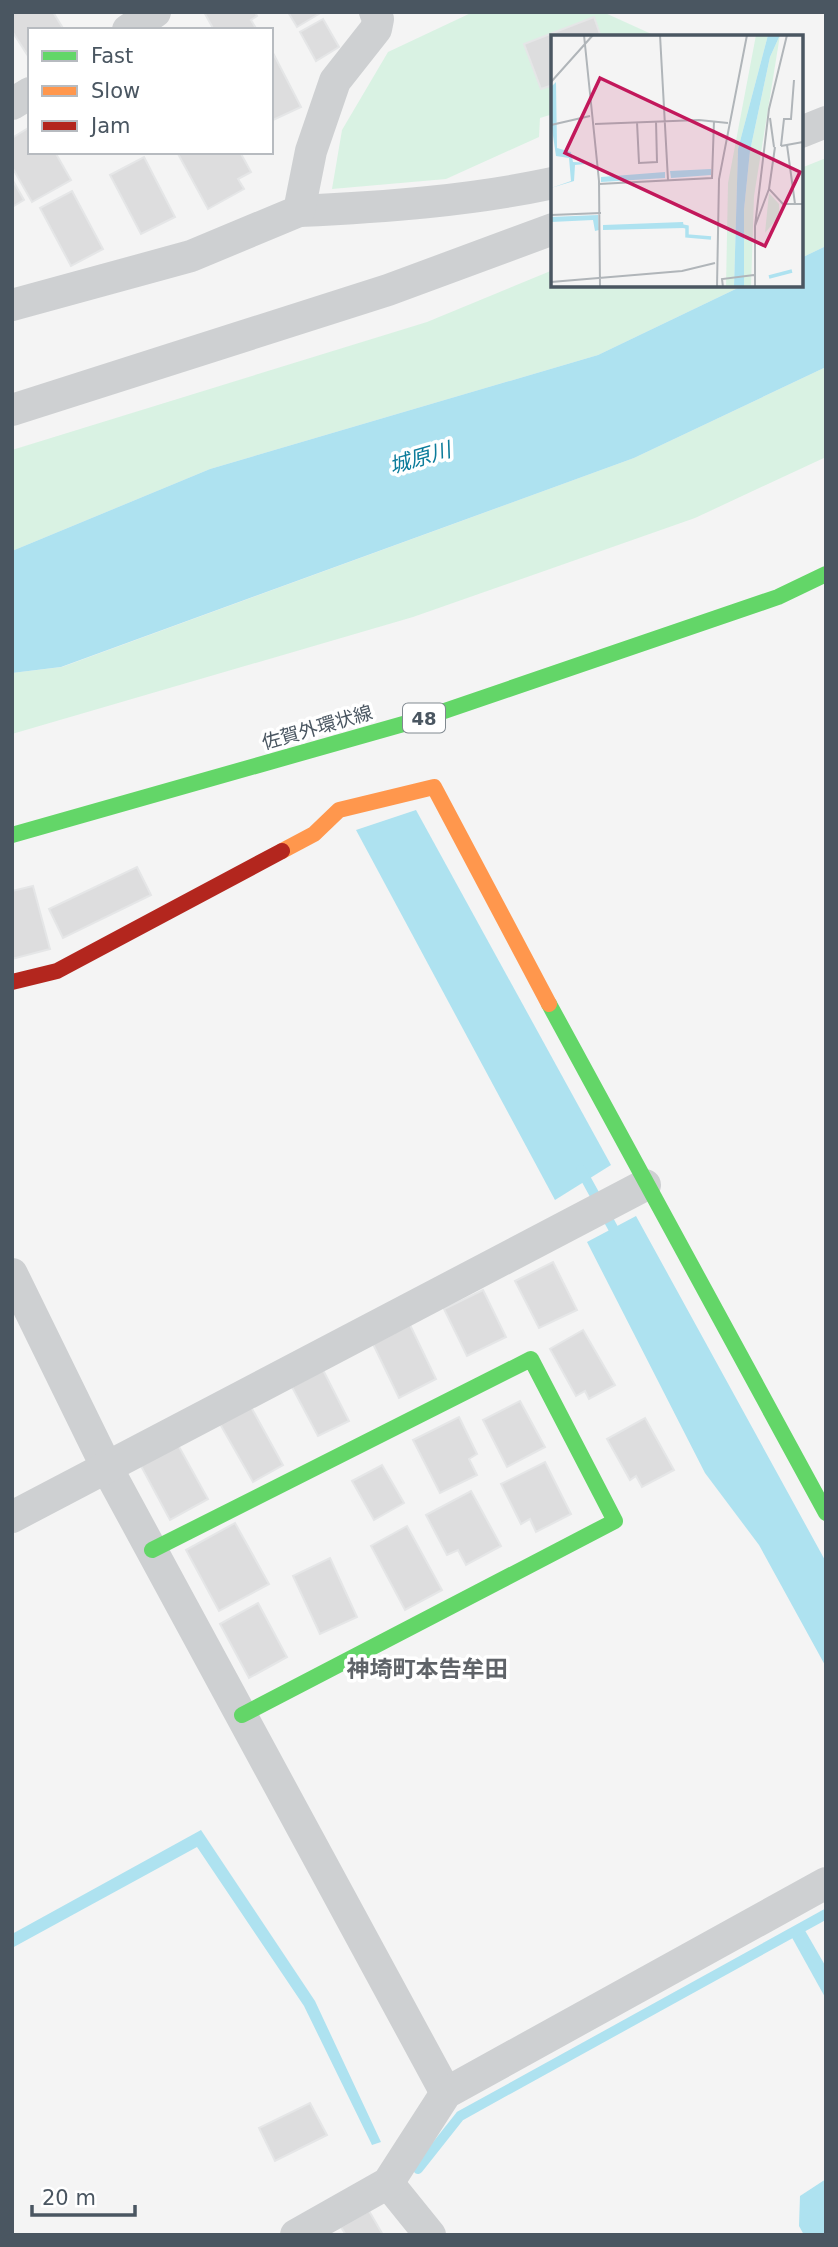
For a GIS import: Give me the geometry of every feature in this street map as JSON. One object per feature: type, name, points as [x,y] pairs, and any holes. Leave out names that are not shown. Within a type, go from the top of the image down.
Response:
[{"type":"street","points":[[131,28],[155,12]]},
{"type":"street","points":[[299,211],[311,151],[335,81],[376,29],[378,19],[375,12]]},
{"type":"street","points":[[12,104],[28,94]]},
{"type":"street","points":[[803,131],[826,122]]},
{"type":"street","points":[[12,305],[191,256],[299,211],[382,207],[509,193],[551,183]]},
{"type":"street","points":[[12,410],[388,290],[551,230]]},
{"type":"street","name":"佐賀外環状線","points":[[12,835],[421,719],[778,597],[826,574]]},
{"type":"street","points":[[12,982],[57,971],[314,834],[339,810],[434,787],[645,1185],[826,1514]]},
{"type":"street","points":[[12,1517],[645,1185]]},
{"type":"street","points":[[12,1274],[106,1466],[446,2093]]},
{"type":"street","points":[[152,1550],[531,1359],[615,1521],[242,1715]]},
{"type":"street","points":[[296,2235],[388,2183],[446,2093],[826,1883]]},
{"type":"street","points":[[388,2183],[430,2235]]},
{"type":"green space","points":[[473,12],[603,12],[654,35],[551,35],[551,115],[540,118],[539,137],[446,179],[332,189],[342,130],[388,52]]},
{"type":"green space","points":[[826,158],[826,246],[803,257],[803,167]]},
{"type":"green space","points":[[551,271],[551,287],[740,287],[598,355],[210,469],[12,551],[12,450],[427,322]]},
{"type":"green space","points":[[826,367],[826,457],[695,518],[413,617],[12,734],[12,673],[62,667],[634,458]]},
{"type":"water","name":"城原川","points":[[826,246],[826,367],[634,458],[61,667],[12,673],[12,551],[210,469],[598,355],[740,287],[803,287],[803,257]]},
{"type":"water","points":[[416,810],[611,1165],[555,1200],[356,830]]},
{"type":"water","points":[[636,1216],[826,1562],[826,1667],[759,1545],[705,1473],[587,1242]]},
{"type":"water","points":[[201,1830],[315,2001],[381,2142],[372,2145],[304,2006],[197,1847],[12,1948],[12,1934]]},
{"type":"water","points":[[803,1927],[826,1967],[826,1999],[790,1934]]},
{"type":"water","points":[[826,2179],[826,2235],[804,2235],[799,2226],[800,2196]]},
{"type":"building","points":[[12,12],[53,12],[63,28],[28,28],[28,56],[12,31]]},
{"type":"building","points":[[204,12],[255,12],[257,16],[251,20],[256,28],[213,28]]},
{"type":"building","points":[[288,12],[322,12],[297,27]]},
{"type":"building","points":[[594,17],[600,35],[551,35],[551,86],[541,89],[524,44]]},
{"type":"building","points":[[323,19],[339,47],[316,61],[300,32]]},
{"type":"building","points":[[273,53],[301,107],[273,120]]},
{"type":"building","points":[[28,128],[28,154],[56,154],[71,180],[32,202],[12,167],[12,138]]},
{"type":"building","points":[[178,154],[241,154],[251,172],[238,179],[244,189],[208,209]]},
{"type":"building","points":[[144,157],[175,217],[141,234],[110,175]]},
{"type":"building","points":[[12,179],[24,200],[12,207]]},
{"type":"building","points":[[72,191],[103,249],[71,266],[40,208]]},
{"type":"building","points":[[137,867],[151,895],[63,938],[49,909]]},
{"type":"building","points":[[33,886],[50,949],[12,959],[12,891]]},
{"type":"building","points":[[553,1262],[577,1310],[539,1328],[515,1281]]},
{"type":"building","points":[[483,1290],[506,1337],[467,1356],[444,1309]]},
{"type":"building","points":[[410,1325],[436,1379],[399,1398],[373,1344]]},
{"type":"building","points":[[583,1330],[615,1385],[589,1399],[585,1391],[576,1396],[550,1349]]},
{"type":"building","points":[[323,1370],[349,1421],[318,1436],[292,1387]]},
{"type":"building","points":[[520,1401],[545,1447],[507,1467],[483,1420]]},
{"type":"building","points":[[251,1407],[283,1465],[253,1482],[220,1424]]},
{"type":"building","points":[[459,1417],[477,1454],[469,1459],[477,1475],[440,1493],[413,1440]]},
{"type":"building","points":[[645,1418],[674,1470],[642,1487],[636,1476],[630,1480],[607,1439]]},
{"type":"building","points":[[178,1445],[208,1499],[170,1520],[141,1466]]},
{"type":"building","points":[[545,1462],[571,1514],[536,1532],[530,1519],[521,1524],[501,1484]]},
{"type":"building","points":[[382,1465],[404,1503],[374,1520],[352,1481]]},
{"type":"building","points":[[471,1491],[501,1546],[466,1565],[458,1550],[447,1555],[426,1515]]},
{"type":"building","points":[[235,1523],[269,1584],[219,1611],[186,1550]]},
{"type":"building","points":[[407,1526],[442,1590],[405,1610],[371,1546]]},
{"type":"building","points":[[330,1558],[357,1617],[320,1634],[293,1576]]},
{"type":"building","points":[[258,1603],[287,1657],[249,1678],[220,1624]]},
{"type":"building","points":[[310,2103],[327,2135],[275,2161],[259,2128]]},
{"type":"building","points":[[369,2211],[383,2235],[346,2235],[341,2227]]},
{"type":"waterway","points":[[581,1170],[619,1239]]},
{"type":"waterway","points":[[418,2169],[460,2116],[826,1914]]},
{"type":"traffic: fast","points":[[12,835],[421,719],[778,597],[826,574]]},
{"type":"traffic: fast","points":[[549,1004],[826,1513]]},
{"type":"traffic: fast","points":[[152,1550],[531,1359],[615,1521],[242,1715]]},
{"type":"traffic: slow","points":[[282,851],[314,834],[339,810],[434,787],[549,1004]]},
{"type":"traffic: jam","points":[[12,982],[57,971],[282,851]]},
{"type":"district","name":"神埼町本告牟田","points":[[427,1669]]}]
